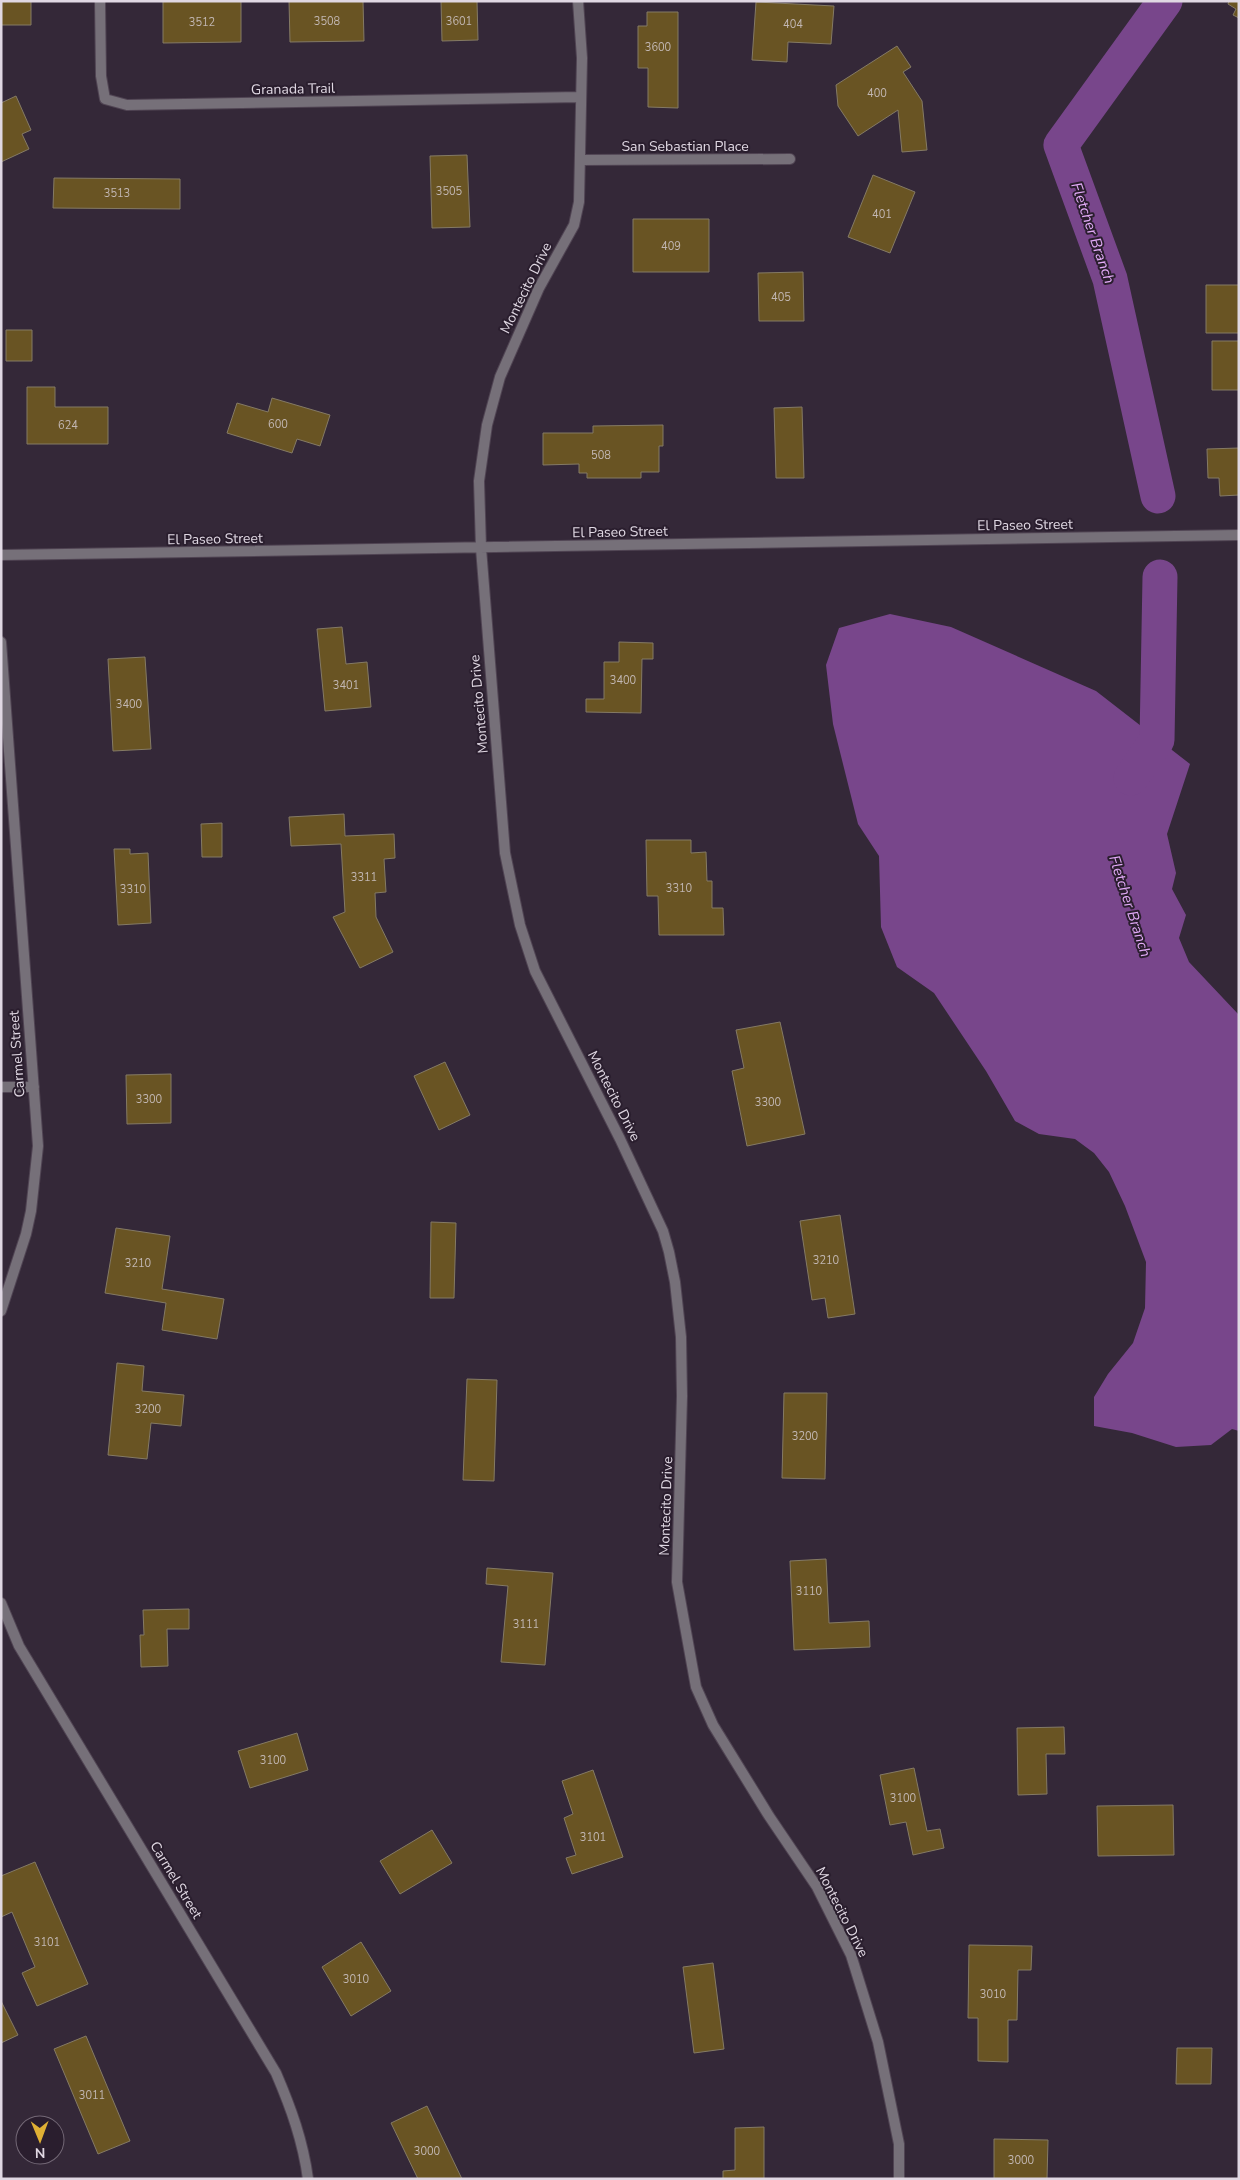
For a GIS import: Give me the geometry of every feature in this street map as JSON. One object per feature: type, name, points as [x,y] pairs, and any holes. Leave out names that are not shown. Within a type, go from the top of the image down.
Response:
[{"type":"street","name":"Granada Trail","points":[[100,1],[102,76],[105,99],[127,105],[580,98]]},
{"type":"street","name":"Montecito Drive","points":[[578,1],[582,58],[579,202],[574,225],[539,288],[500,377],[487,426],[480,482],[481,548],[505,854],[520,925],[535,971],[664,1231],[675,1282],[681,1337],[682,1393],[677,1582],[696,1686],[713,1726],[769,1816],[817,1887],[851,1955],[878,2042],[899,2144],[899,2179]]},
{"type":"street","name":"San Sebastian Place","points":[[581,160],[790,159]]},
{"type":"street","name":"El Paseo Street","points":[[1,555],[1239,535]]},
{"type":"street","name":"Carmel Street","points":[[1,642],[34,1087],[34,1120],[38,1146],[31,1211],[26,1234],[1,1310]]},
{"type":"street","points":[[1,1087],[34,1087]]},
{"type":"street","name":"Carmel Street","points":[[2,1608],[19,1646],[276,2073],[294,2115],[305,2157],[308,2179]]},
{"type":"water","points":[[890,614],[951,627],[1096,691],[1190,764],[1167,834],[1176,873],[1172,889],[1186,915],[1179,938],[1189,962],[1239,1015],[1239,1431],[1232,1429],[1211,1445],[1176,1447],[1132,1433],[1094,1426],[1094,1397],[1108,1374],[1133,1343],[1145,1308],[1146,1262],[1125,1206],[1109,1172],[1094,1153],[1075,1139],[1039,1134],[1015,1121],[986,1071],[934,993],[897,967],[881,927],[879,856],[858,824],[833,724],[826,665],[839,628]]},
{"type":"building","points":[[1,1],[31,1],[31,25],[1,25]]},
{"type":"building","points":[[163,1],[241,1],[241,42],[163,43]]},
{"type":"building","points":[[289,1],[363,1],[364,41],[290,42]]},
{"type":"building","points":[[441,1],[477,1],[478,40],[442,41]]},
{"type":"building","points":[[1229,1],[1239,1],[1239,18],[1233,15],[1236,9],[1228,4]]},
{"type":"building","points":[[756,2],[834,6],[831,44],[788,42],[787,62],[752,60]]},
{"type":"building","points":[[647,12],[678,12],[678,108],[648,107],[648,68],[638,68],[638,26],[647,26]]},
{"type":"building","points":[[897,46],[911,67],[903,72],[922,101],[927,150],[902,152],[898,110],[858,136],[838,106],[836,85]]},
{"type":"building","points":[[16,96],[31,130],[22,134],[29,149],[1,162],[1,103]]},
{"type":"building","points":[[467,155],[470,227],[432,228],[430,156]]},
{"type":"building","points":[[873,175],[915,192],[890,253],[848,237]]},
{"type":"building","points":[[54,178],[180,179],[180,209],[53,208]]},
{"type":"building","points":[[633,219],[709,219],[709,272],[633,272]]},
{"type":"building","points":[[803,272],[804,321],[759,321],[758,273]]},
{"type":"building","points":[[1206,285],[1239,285],[1239,333],[1206,333]]},
{"type":"building","points":[[6,330],[32,330],[32,361],[6,361]]},
{"type":"building","points":[[1212,341],[1239,341],[1239,390],[1212,390]]},
{"type":"building","points":[[27,387],[55,387],[55,407],[108,407],[108,444],[27,444]]},
{"type":"building","points":[[272,398],[330,415],[320,446],[297,439],[292,453],[227,433],[237,403],[268,412]]},
{"type":"building","points":[[802,407],[804,478],[776,478],[774,408]]},
{"type":"building","points":[[663,425],[663,446],[659,446],[659,472],[641,472],[641,478],[587,478],[587,473],[579,473],[579,464],[543,465],[543,433],[593,433],[593,426]]},
{"type":"building","points":[[1239,448],[1239,495],[1220,496],[1219,478],[1208,478],[1207,449]]},
{"type":"building","points":[[342,627],[346,664],[367,662],[371,707],[325,711],[317,629]]},
{"type":"building","points":[[619,642],[653,643],[653,659],[642,659],[641,713],[586,712],[586,699],[604,699],[604,662],[619,662]]},
{"type":"building","points":[[145,657],[151,749],[113,751],[108,659]]},
{"type":"building","points":[[344,814],[345,836],[394,834],[395,858],[384,859],[386,892],[375,893],[376,917],[393,952],[360,968],[333,917],[345,912],[341,844],[291,846],[289,817]]},
{"type":"building","points":[[222,823],[222,857],[202,857],[201,824]]},
{"type":"building","points":[[646,840],[691,840],[691,853],[706,852],[707,881],[712,881],[712,908],[723,908],[724,935],[659,935],[658,896],[647,896]]},
{"type":"building","points":[[114,849],[130,849],[130,854],[148,853],[151,923],[118,925]]},
{"type":"building","points":[[780,1022],[805,1134],[747,1146],[732,1071],[744,1068],[736,1030]]},
{"type":"building","points":[[445,1062],[470,1115],[439,1130],[414,1076]]},
{"type":"building","points":[[171,1074],[171,1123],[127,1124],[126,1075]]},
{"type":"building","points":[[840,1215],[855,1314],[828,1318],[825,1298],[812,1300],[800,1221]]},
{"type":"building","points":[[431,1222],[456,1223],[454,1298],[430,1298]]},
{"type":"building","points":[[116,1228],[170,1236],[162,1289],[224,1299],[217,1339],[162,1330],[166,1303],[105,1293]]},
{"type":"building","points":[[117,1363],[144,1366],[142,1391],[184,1395],[181,1426],[151,1423],[147,1459],[108,1455]]},
{"type":"building","points":[[467,1379],[497,1380],[494,1481],[463,1480]]},
{"type":"building","points":[[784,1393],[827,1393],[825,1479],[782,1478]]},
{"type":"building","points":[[826,1559],[829,1623],[869,1621],[870,1647],[794,1650],[790,1561]]},
{"type":"building","points":[[487,1568],[553,1573],[545,1665],[501,1662],[508,1586],[486,1584]]},
{"type":"building","points":[[189,1609],[189,1629],[167,1629],[168,1666],[141,1667],[140,1635],[144,1635],[143,1610]]},
{"type":"building","points":[[1064,1727],[1065,1754],[1046,1754],[1047,1794],[1018,1795],[1017,1728]]},
{"type":"building","points":[[297,1733],[308,1770],[250,1788],[238,1751]]},
{"type":"building","points":[[914,1768],[927,1831],[940,1829],[944,1848],[913,1855],[906,1822],[890,1825],[880,1775]]},
{"type":"building","points":[[593,1770],[623,1857],[572,1874],[566,1858],[576,1855],[564,1818],[573,1814],[562,1781]]},
{"type":"building","points":[[1173,1805],[1174,1855],[1098,1856],[1097,1806]]},
{"type":"building","points":[[432,1830],[452,1863],[400,1894],[380,1861]]},
{"type":"building","points":[[35,1862],[88,1984],[37,2006],[22,1973],[35,1967],[12,1912],[1,1917],[1,1876]]},
{"type":"building","points":[[361,1942],[391,1991],[351,2016],[322,1967]]},
{"type":"building","points":[[969,1945],[1032,1946],[1031,1970],[1018,1970],[1017,2020],[1008,2020],[1008,2062],[978,2061],[978,2018],[968,2018]]},
{"type":"building","points":[[713,1963],[724,2049],[694,2053],[683,1967]]},
{"type":"building","points":[[1,2001],[18,2035],[1,2043]]},
{"type":"building","points":[[86,2036],[130,2141],[98,2154],[54,2049]]},
{"type":"building","points":[[1177,2048],[1212,2048],[1211,2084],[1176,2084]]},
{"type":"building","points":[[427,2106],[462,2179],[418,2179],[391,2123]]},
{"type":"building","points":[[764,2127],[764,2179],[723,2179],[723,2171],[735,2170],[735,2128]]},
{"type":"building","points":[[994,2139],[1048,2140],[1047,2179],[994,2179]]},
{"type":"waterway","name":"Fletcher Branch","points":[[1158,496],[1110,279],[1061,145],[1165,1]]},
{"type":"waterway","name":"Fletcher Branch","points":[[1131,778],[1157,740],[1160,577]]}]
